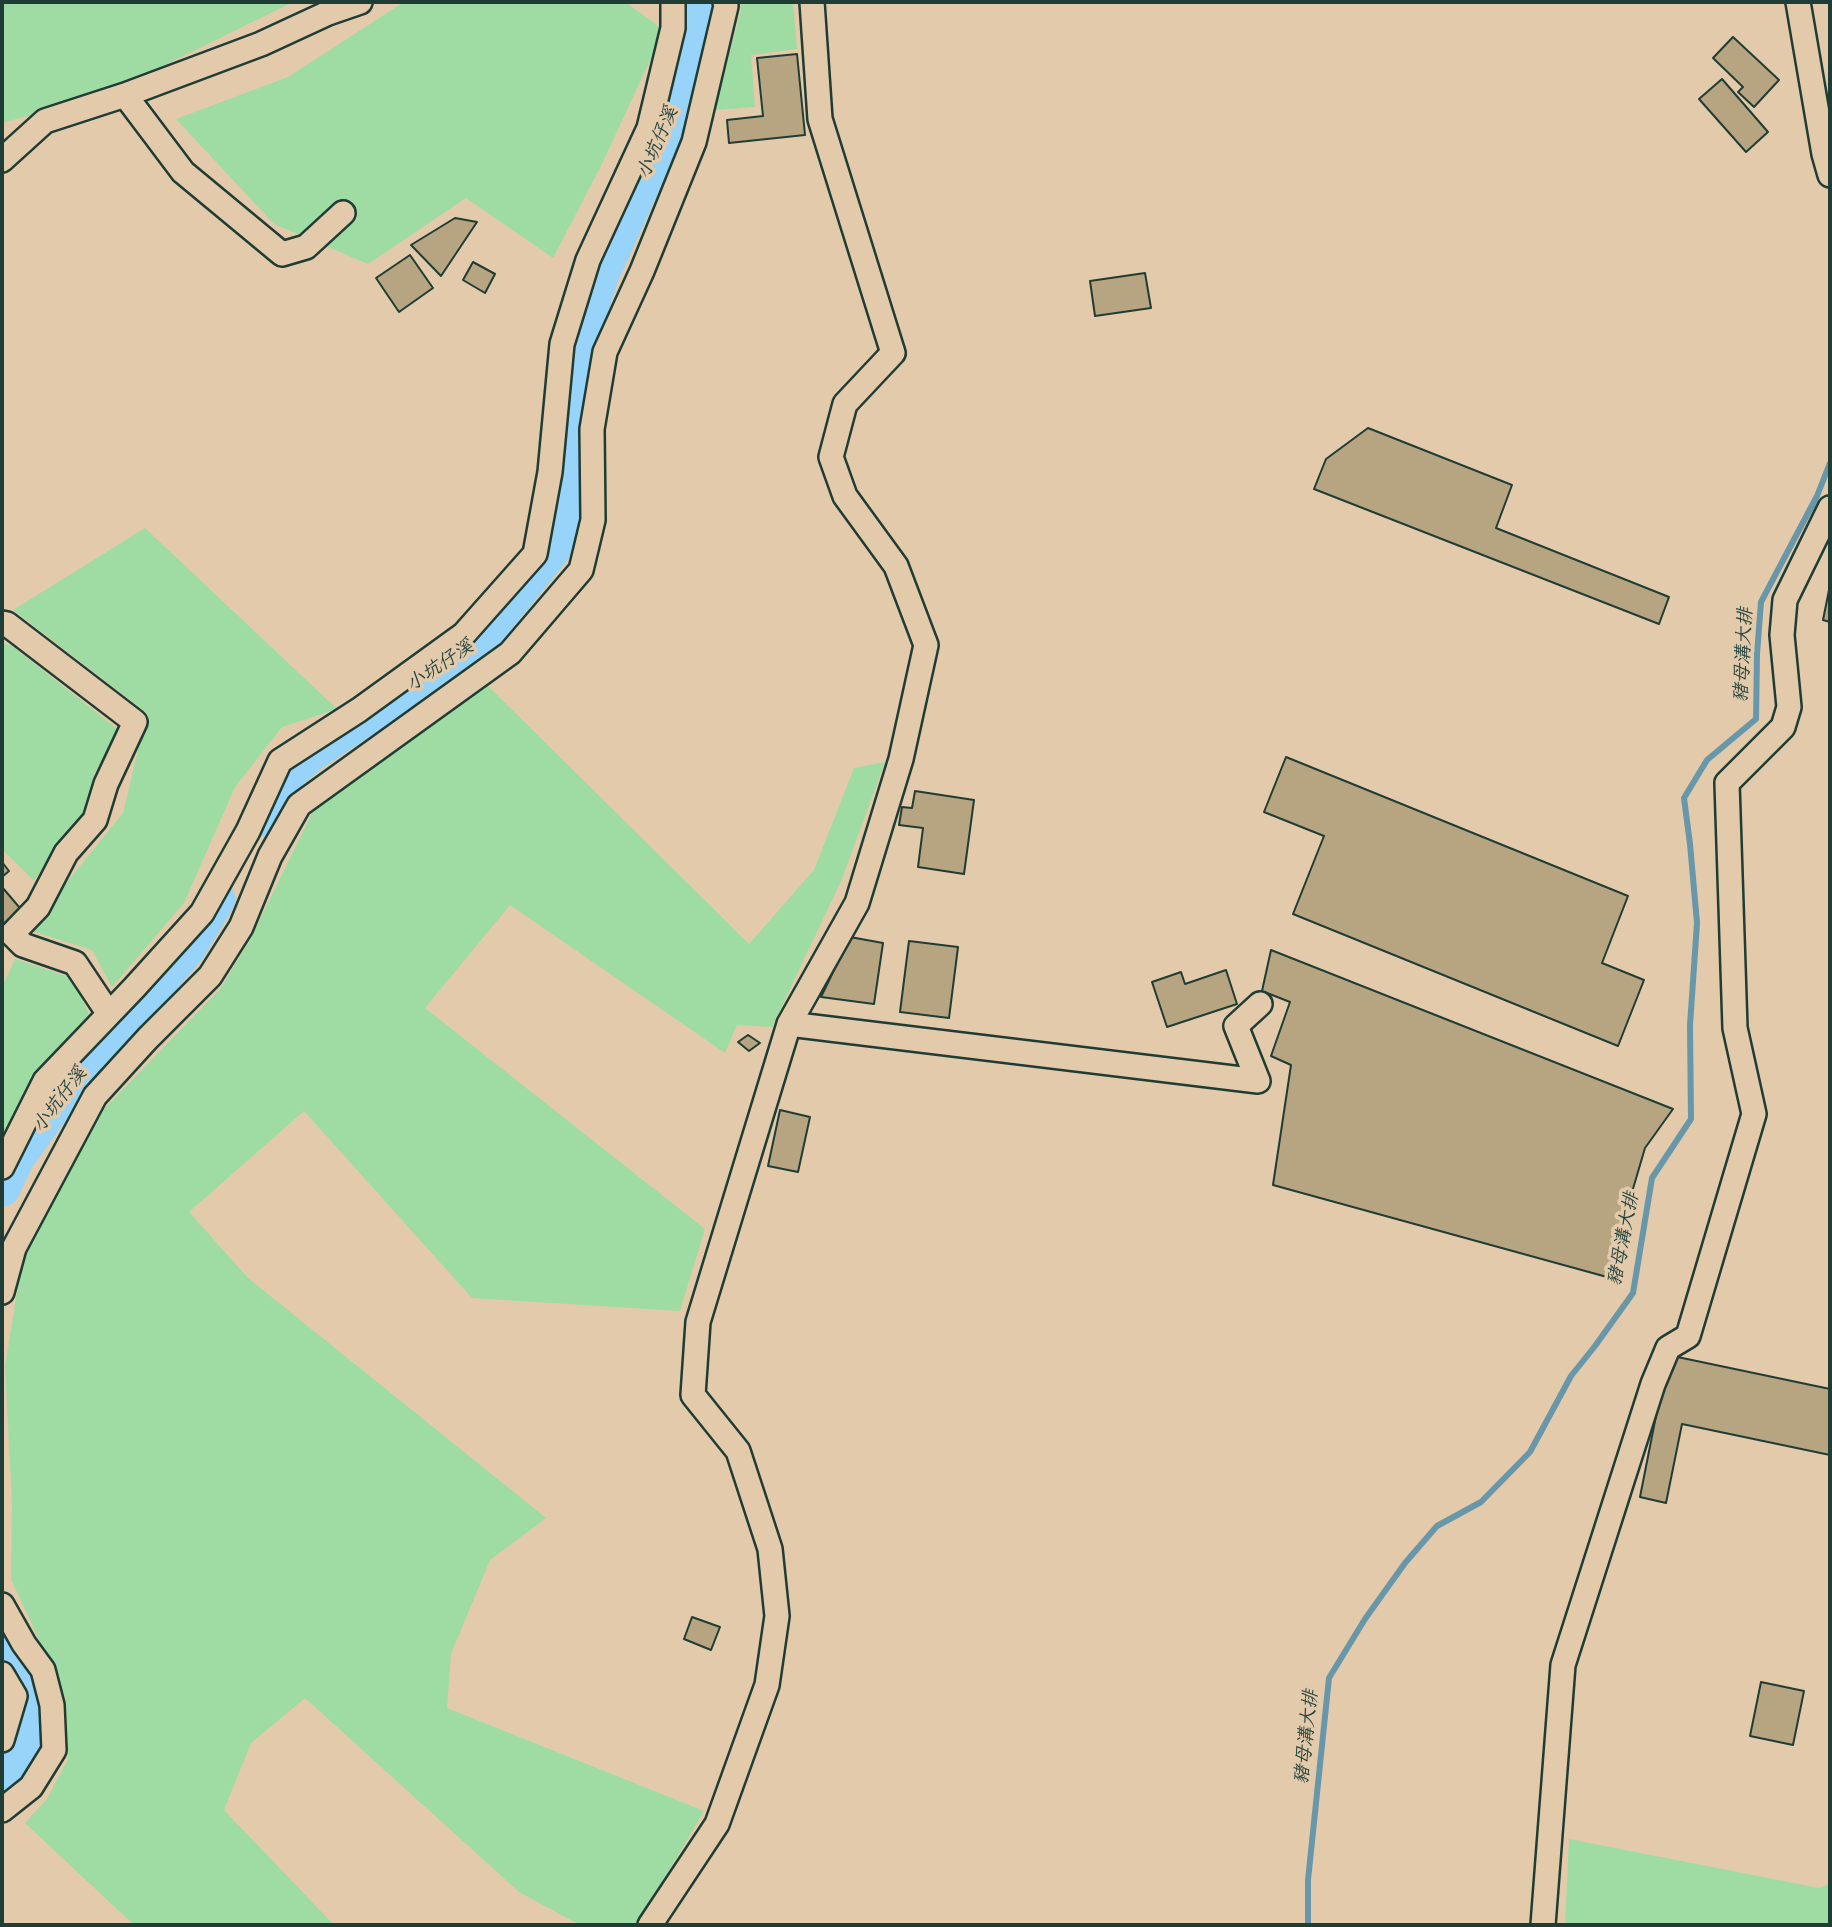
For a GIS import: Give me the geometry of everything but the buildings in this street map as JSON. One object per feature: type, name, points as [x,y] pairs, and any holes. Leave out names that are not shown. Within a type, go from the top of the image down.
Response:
[{"type":"street","points":[[2,160],[45,121],[125,95],[261,44],[328,13],[360,2]]},
{"type":"street","points":[[2,1167],[45,1081],[202,913],[248,831],[279,761],[359,710],[464,634],[535,554],[550,472],[562,344],[589,260],[649,128],[673,28],[673,2]]},
{"type":"street","points":[[2,1292],[14,1248],[95,1096],[210,976],[241,927],[270,856],[299,805],[509,653],[581,570],[593,520],[592,429],[605,352],[642,271],[694,142],[726,2]]},
{"type":"street","points":[[650,1925],[717,1824],[767,1685],[777,1616],[771,1549],[738,1451],[693,1395],[698,1322],[789,1024],[857,903],[901,759],[926,645],[896,566],[845,496],[831,457],[845,404],[893,353],[820,119],[812,2]]},
{"type":"street","points":[[1798,2],[1830,175]]},
{"type":"street","points":[[125,95],[183,172],[282,254],[306,247],[343,213]]},
{"type":"street","points":[[1543,1925],[1563,1665],[1653,1384],[1668,1348],[1688,1336],[1754,1114],[1735,1028],[1727,783],[1783,727],[1788,706],[1782,635],[1785,600],[1830,508]]},
{"type":"street","points":[[2,623],[7,624],[135,722],[106,784],[95,820],[66,853],[38,907],[12,934],[23,945],[75,963],[109,1014]]},
{"type":"street","points":[[789,1024],[1258,1081],[1236,1026],[1260,1004]]},
{"type":"street","points":[[2,1605],[24,1644],[43,1670],[52,1705],[54,1750],[31,1787],[2,1810]]},
{"type":"street","points":[[2,1674],[15,1696],[2,1740]]},
{"type":"green space","points":[[2,2],[293,2],[159,68],[2,123]]},
{"type":"green space","points":[[404,2],[625,2],[664,30],[601,166],[553,258],[466,198],[368,264],[274,224],[176,119],[288,77]]},
{"type":"green space","points":[[740,2],[793,2],[797,49],[751,55],[755,107],[715,110],[741,9]]},
{"type":"green space","points":[[145,528],[337,709],[282,727],[235,787],[184,903],[112,987],[92,950],[28,930],[123,813],[147,713],[13,610]]},
{"type":"green space","points":[[2,643],[12,646],[120,731],[94,774],[85,818],[60,840],[34,881],[2,849]]},
{"type":"green space","points":[[486,684],[749,944],[814,870],[854,768],[885,762],[842,879],[772,1027],[737,1025],[725,1053],[510,905],[425,1008],[705,1229],[680,1311],[472,1298],[304,1111],[189,1212],[248,1278],[546,1518],[490,1560],[451,1654],[447,1708],[704,1811],[637,1925],[580,1925],[519,1892],[305,1698],[251,1743],[224,1810],[334,1925],[134,1925],[25,1823],[47,1799],[68,1759],[66,1698],[11,1579],[12,1503],[5,1367],[22,1261],[103,1110],[221,988],[252,936],[314,809]]},
{"type":"green space","points":[[15,959],[72,978],[91,1018],[33,1082],[2,1134],[2,987]]},
{"type":"green space","points":[[1569,1839],[1819,1888],[1830,1884],[1830,1925],[1565,1925]]},
{"type":"waterway","name":"小坑仔溪","points":[[262,818],[280,780],[310,754],[482,637],[552,550],[568,497],[573,362],[601,274],[656,153],[691,65],[694,2]]},
{"type":"waterway","name":"豬母溝大排","points":[[1308,1925],[1308,1880],[1329,1678],[1365,1619],[1405,1563],[1437,1526],[1481,1502],[1530,1452],[1571,1376],[1633,1293],[1652,1178],[1691,1119],[1690,1025],[1697,923],[1684,798],[1707,760],[1756,719],[1761,602],[1817,496],[1830,463]]},
{"type":"waterway","name":"小坑仔溪","points":[[2,1188],[16,1158],[74,1078],[187,949],[217,899]]},
{"type":"waterway","name":"小坑仔溪","points":[[2,1656],[16,1678],[28,1727],[14,1765],[2,1775]]}]
